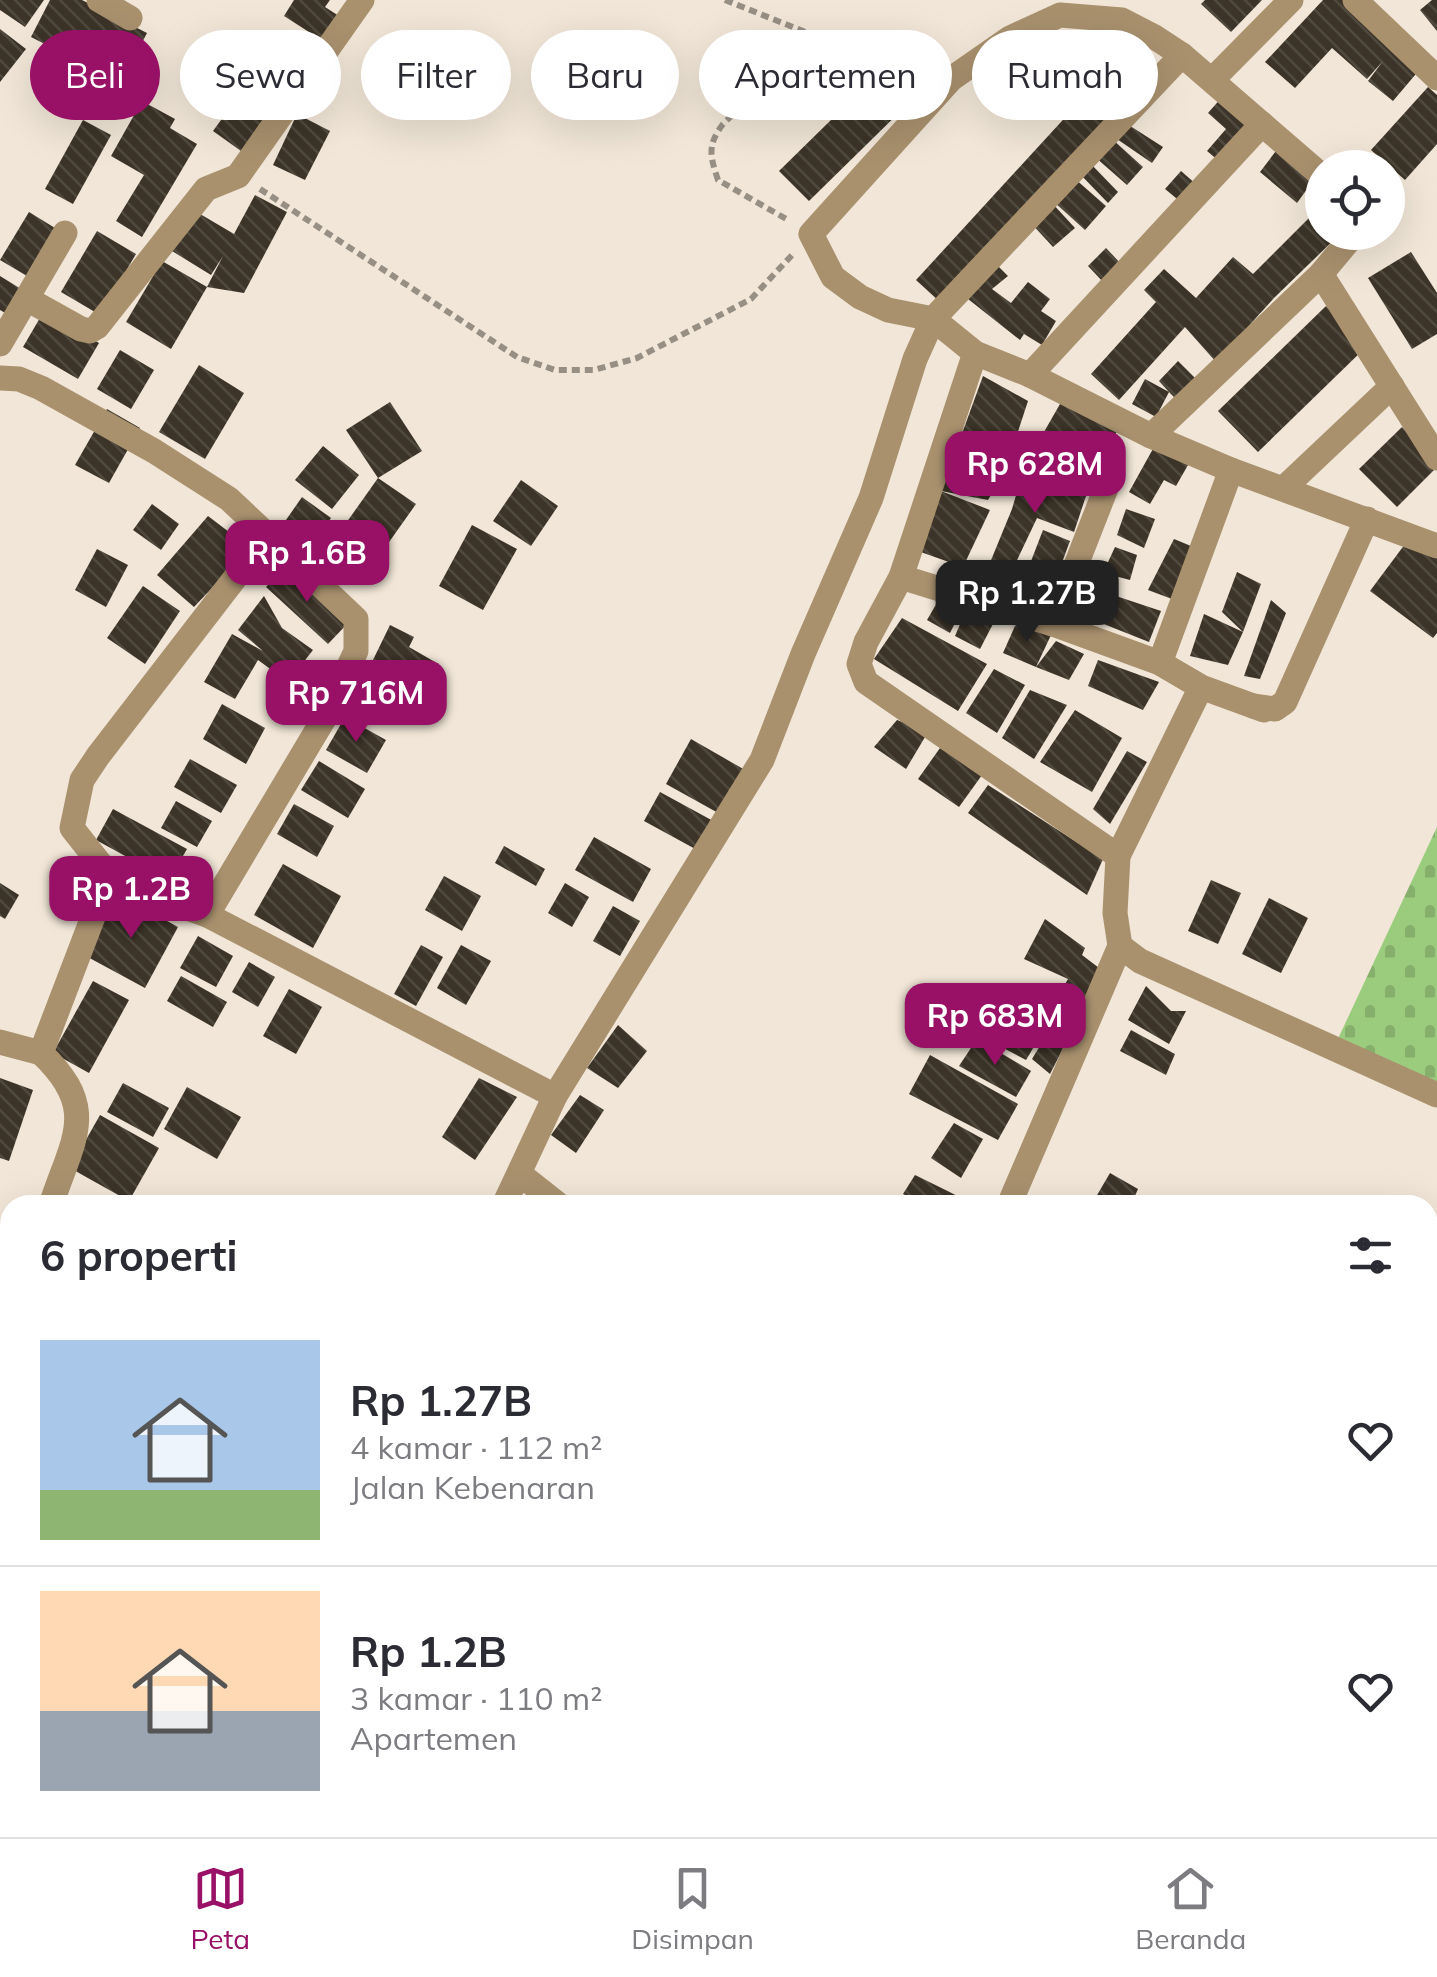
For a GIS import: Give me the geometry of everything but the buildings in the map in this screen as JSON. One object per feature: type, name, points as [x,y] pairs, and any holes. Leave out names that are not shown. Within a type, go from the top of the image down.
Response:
[{"type":"street","points":[[99,0],[130,18]]},
{"type":"street","points":[[27,299],[81,329],[90,331],[97,327],[206,190],[238,176],[362,0]]},
{"type":"street","points":[[1212,80],[1290,0]]},
{"type":"street","points":[[1355,0],[1437,78]]},
{"type":"street","points":[[952,78],[1010,38],[1060,15],[1122,20],[1182,55],[1305,161]]},
{"type":"street","points":[[510,1195],[555,1096],[762,760],[871,498],[915,359],[933,319],[1182,55]]},
{"type":"street","points":[[914,120],[811,234],[833,278],[888,310],[933,319],[976,354],[1030,375],[1151,436],[1437,546]]},
{"type":"street","points":[[1030,375],[1262,124]]},
{"type":"street","points":[[0,344],[64,233]]},
{"type":"street","points":[[1151,436],[1322,274],[1341,250]]},
{"type":"street","points":[[1322,274],[1437,458]]},
{"type":"street","points":[[976,354],[901,577],[866,642],[859,664],[866,682],[1118,856]]},
{"type":"street","points":[[0,378],[19,379],[41,388],[229,498],[356,619],[356,651],[324,716],[206,915]]},
{"type":"street","points":[[1284,488],[1392,386]]},
{"type":"street","points":[[1160,663],[1232,470]]},
{"type":"street","points":[[1052,624],[1112,474]]},
{"type":"street","points":[[901,577],[1052,624],[1160,663],[1201,687],[1264,710],[1274,709],[1285,702],[1367,519]]},
{"type":"street","points":[[269,534],[82,780],[72,828],[108,875],[206,915],[555,1096]]},
{"type":"street","points":[[1013,1195],[1120,946],[1114,912],[1118,856],[1201,687]]},
{"type":"street","points":[[41,1053],[108,875]]},
{"type":"street","points":[[1120,946],[1156,969],[1437,1095]]},
{"type":"street","points":[[0,1042],[41,1053],[72,1088],[79,1114],[54,1195]]},
{"type":"street","points":[[521,1175],[546,1195]]},
{"type":"path","points":[[725,0],[800,30]]},
{"type":"path","points":[[238,176],[517,357],[555,370],[594,370],[637,358],[751,299],[811,234],[718,180],[708,152],[712,138],[726,120]]},
{"type":"green space","points":[[1437,827],[1437,1085],[1336,1043]]}]
